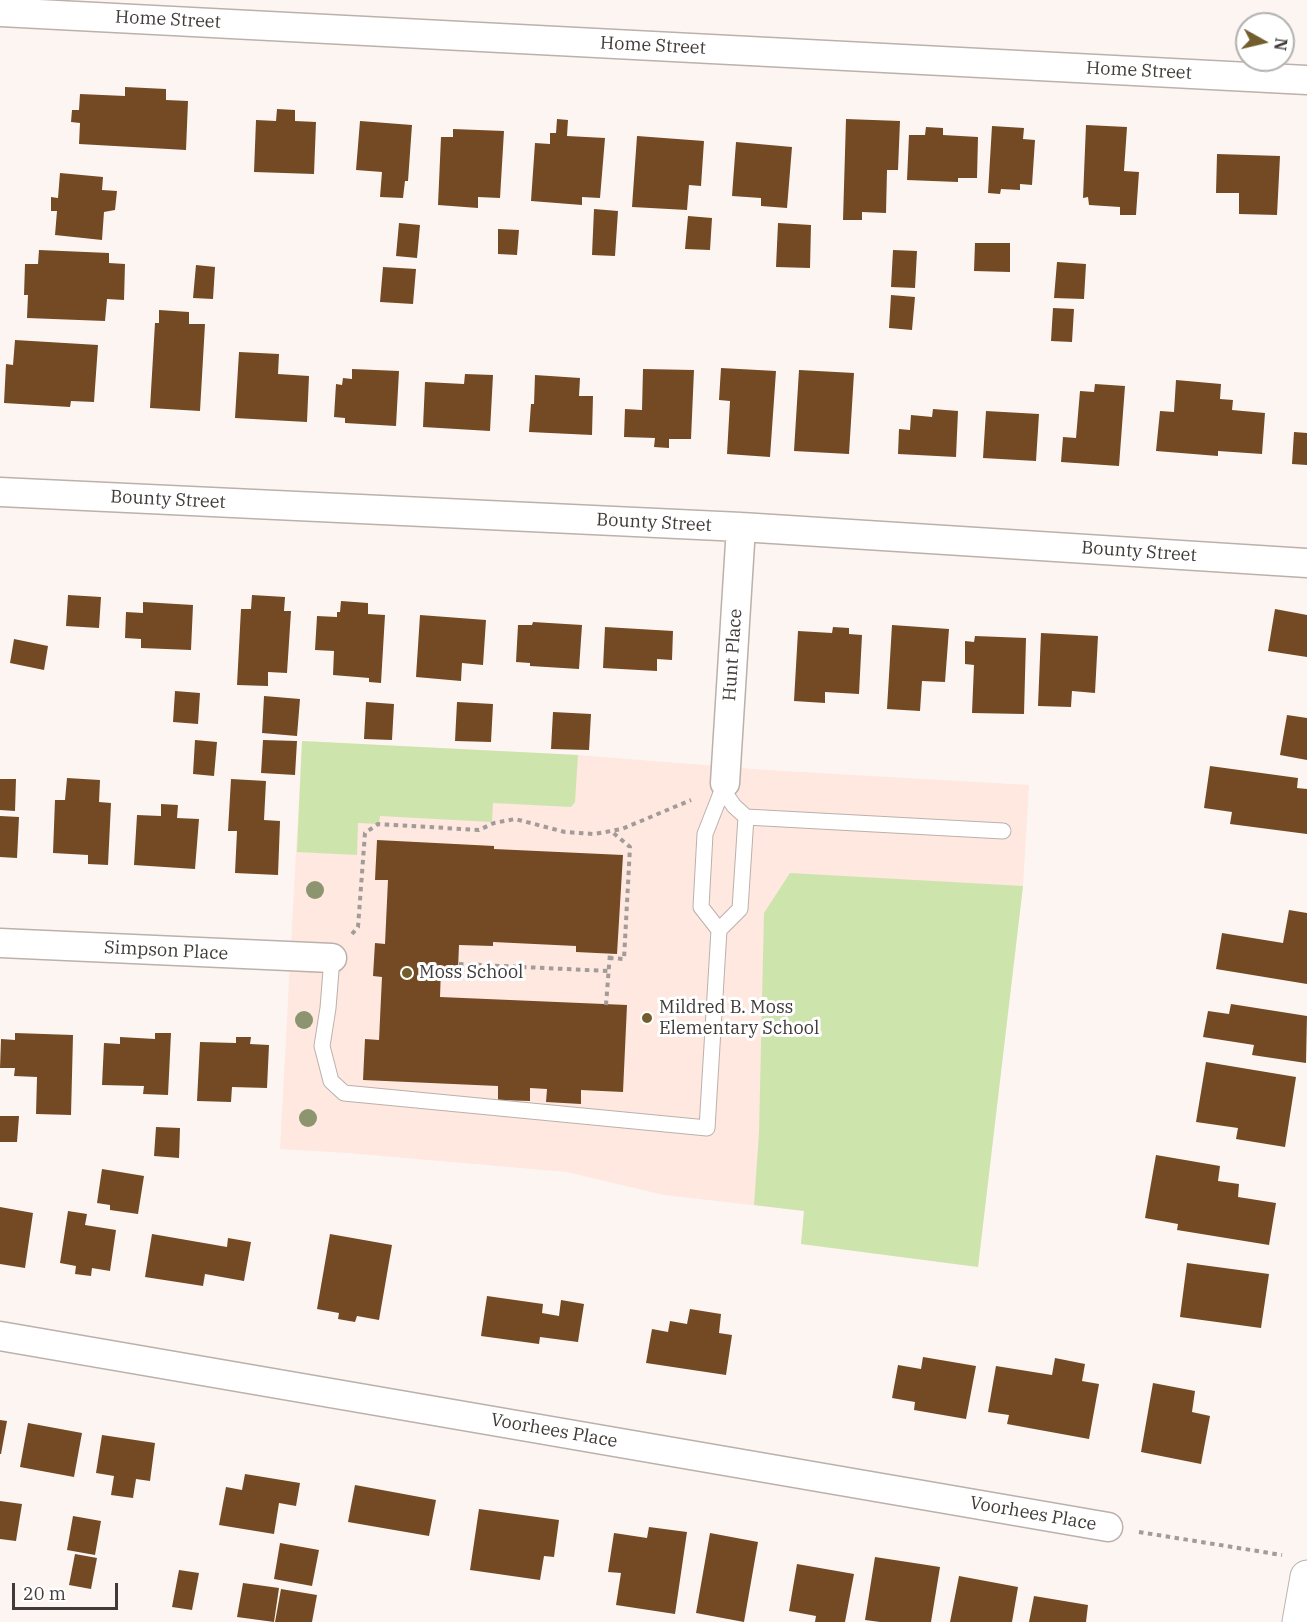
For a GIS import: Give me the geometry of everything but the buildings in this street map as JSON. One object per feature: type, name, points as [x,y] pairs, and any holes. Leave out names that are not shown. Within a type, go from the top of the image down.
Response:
[{"type":"street","name":"Home Street","points":[[0,12],[1307,80]]},
{"type":"street","name":"Bounty Street","points":[[0,492],[741,527],[1307,563]]},
{"type":"street","name":"Hunt Place","points":[[722,791],[741,527]]},
{"type":"street","name":"Simpson Place","points":[[0,943],[332,958]]},
{"type":"street","name":"Voorhees Place","points":[[0,1336],[1108,1527]]},
{"type":"street","points":[[1296,1567],[1299,1622]]},
{"type":"lane","points":[[720,930],[701,907],[705,834],[722,791],[746,817],[1003,831]]},
{"type":"lane","points":[[332,958],[322,1046],[331,1081],[344,1093],[707,1128],[720,930],[740,909],[746,817]]},
{"type":"path","points":[[332,958],[358,927],[365,833],[378,824],[479,830],[494,823],[515,819],[565,832],[594,834],[622,829],[692,800],[722,791]]},
{"type":"path","points":[[606,1005],[609,956],[624,959],[630,847],[610,831]]},
{"type":"path","points":[[459,964],[608,971]]},
{"type":"path","points":[[1108,1527],[1296,1567]]},
{"type":"shaded area","name":"Mildred B. Moss Elementary School","points":[[302,741],[578,755],[766,770],[1029,785],[1023,886],[978,1267],[801,1244],[804,1211],[664,1195],[567,1172],[280,1149]]},
{"type":"green space","points":[[302,741],[578,755],[575,802],[571,807],[493,803],[492,822],[380,816],[379,824],[358,823],[357,855],[297,852]]},
{"type":"green space","points":[[790,873],[1023,886],[978,1267],[801,1244],[804,1211],[754,1205],[759,1133],[764,913]]},
{"type":"place","name":"Moss School","points":[[407,973]]},
{"type":"place","name":"Mildred B. Moss Elementary School","points":[[647,1018]]}]
